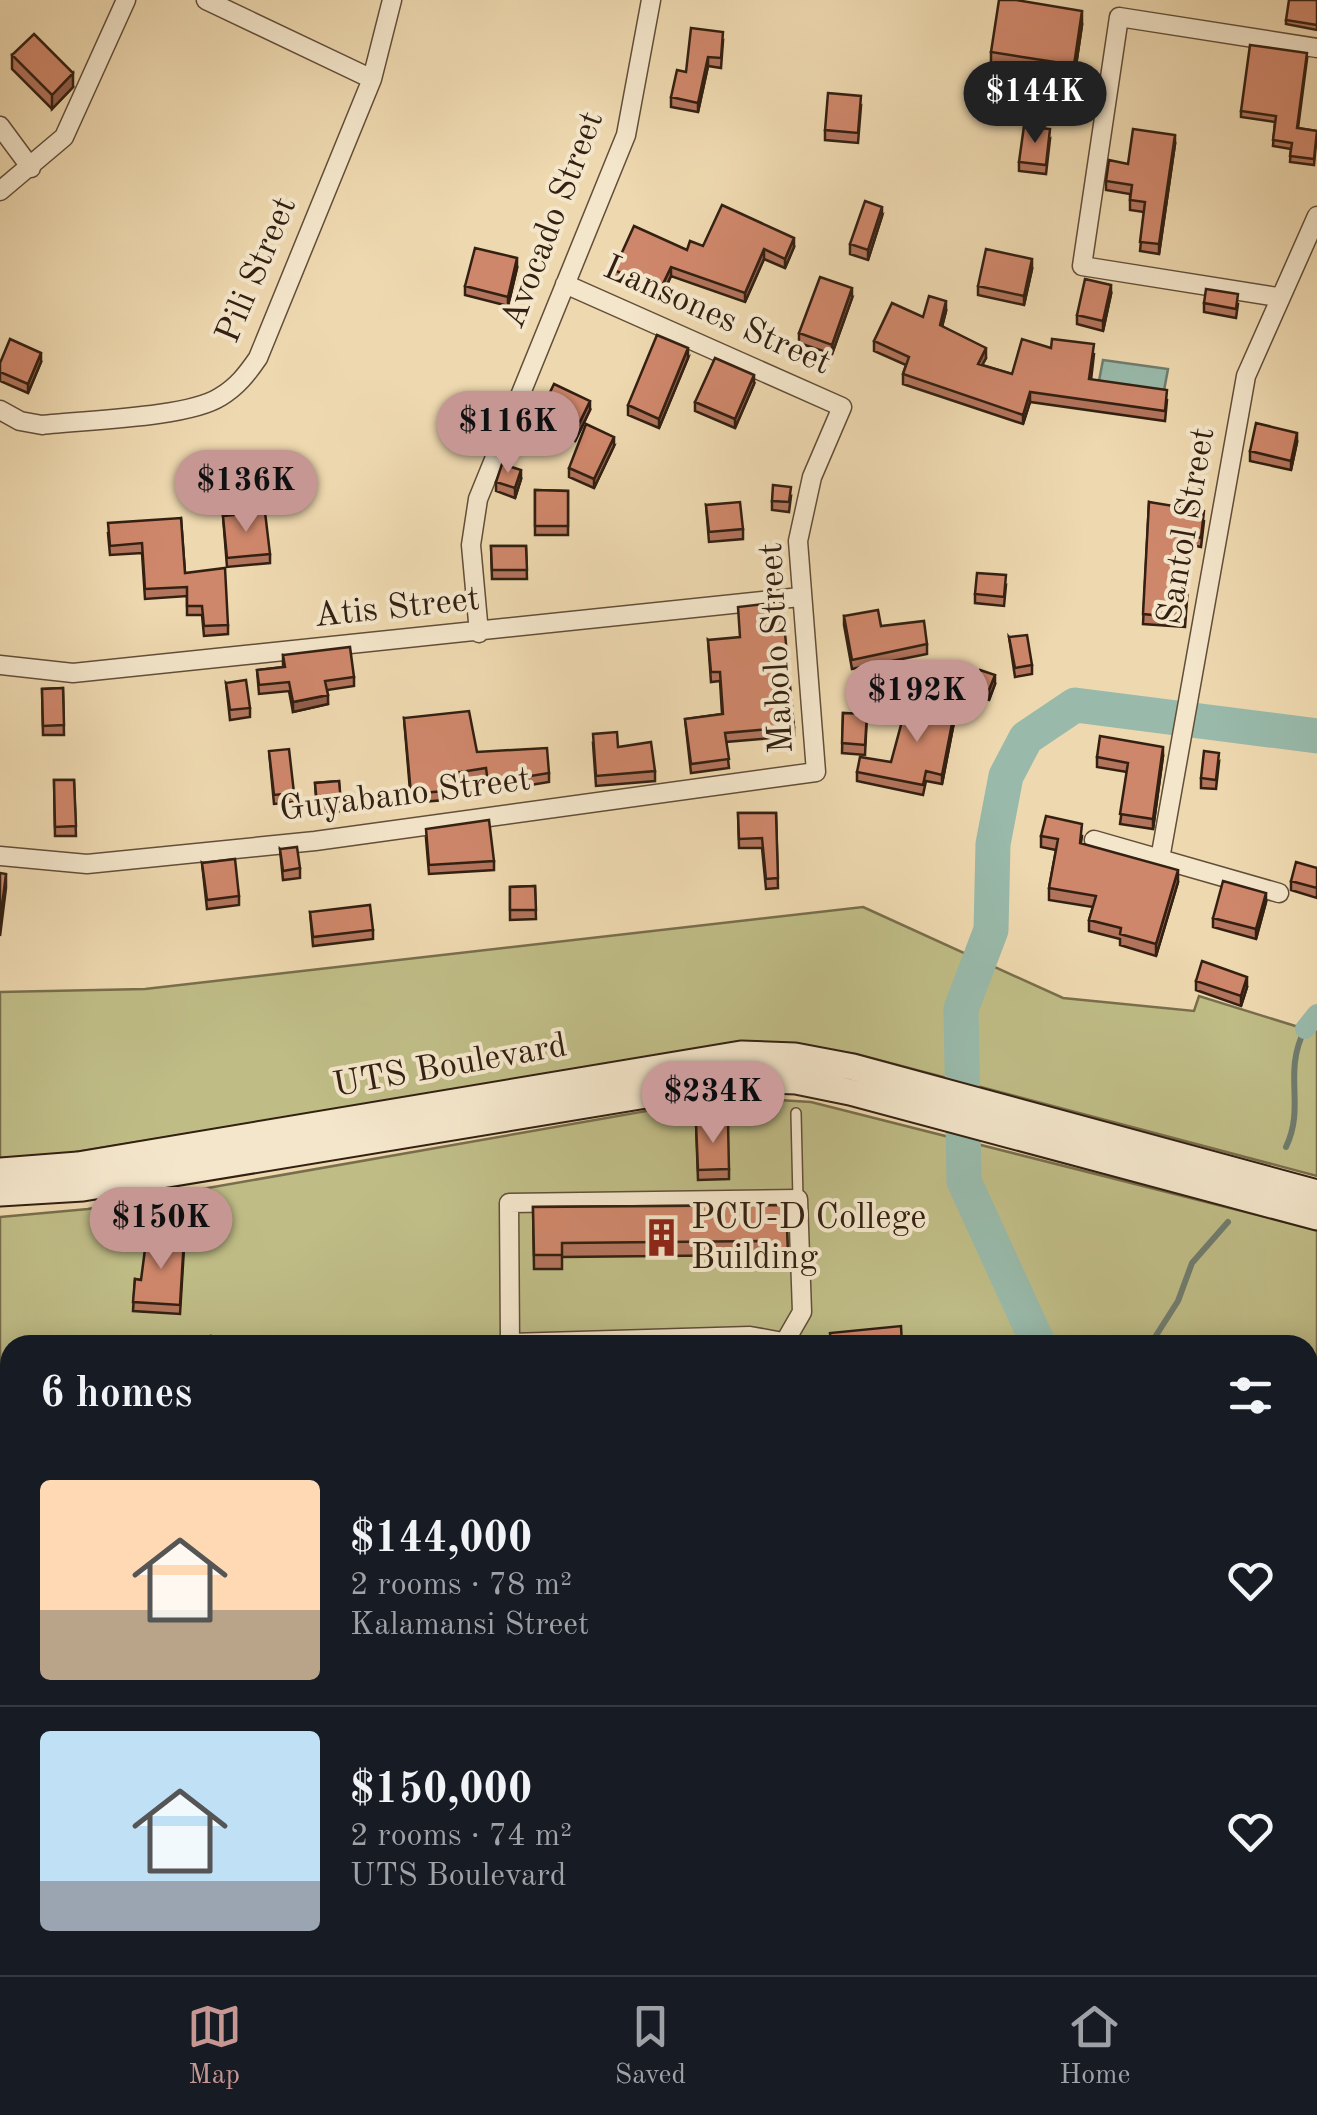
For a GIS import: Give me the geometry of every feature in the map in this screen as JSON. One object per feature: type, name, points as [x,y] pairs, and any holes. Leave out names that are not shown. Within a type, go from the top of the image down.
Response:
[{"type":"main road","name":"UTS Boulevard","points":[[0,1172],[78,1165],[741,1054],[795,1056],[931,1101],[1317,1193]]},
{"type":"main road","name":"UTS Boulevard","points":[[0,1192],[82,1188],[743,1079],[796,1081],[931,1101]]},
{"type":"main road","name":"UTS Boulevard","points":[[1012,1122],[1317,1217]]},
{"type":"street","points":[[0,191],[64,137],[78,115],[126,0]]},
{"type":"street","points":[[206,0],[372,80]]},
{"type":"street","name":"Pili Street","points":[[0,410],[20,421],[42,425],[181,409],[218,400],[244,379],[258,358],[372,80],[392,0]]},
{"type":"street","name":"Avocado Street","points":[[479,633],[471,545],[478,499],[626,135],[651,0]]},
{"type":"street","points":[[1277,297],[1082,266],[1118,16],[1317,48]]},
{"type":"street","points":[[0,126],[31,168]]},
{"type":"street","name":"Santol Street","points":[[1160,859],[1246,376],[1277,297],[1317,216]]},
{"type":"street","name":"Lansones Street","points":[[565,284],[842,407]]},
{"type":"street","name":"Mabolo Street","points":[[816,772],[798,541],[812,476],[842,407]]},
{"type":"street","name":"Atis Street","points":[[0,665],[73,673],[800,597]]},
{"type":"street","name":"Guyabano Street","points":[[0,856],[87,864],[296,843],[816,772]]},
{"type":"street","points":[[1094,840],[1279,892]]},
{"type":"street","points":[[510,1335],[509,1203],[798,1199],[802,1312],[788,1335]]},
{"type":"lane","points":[[796,1113],[798,1199]]},
{"type":"shaded area","points":[[1103,360],[1168,369],[1163,396],[1098,386]]},
{"type":"shaded area","points":[[863,907],[1063,998],[1194,1011],[1199,996],[1305,1029],[1317,1014],[1317,1176],[856,1054],[794,1045],[738,1043],[52,1156],[0,1158],[0,992],[145,989]]},
{"type":"shaded area","points":[[748,1098],[811,1102],[1317,1230],[1317,1335],[0,1335],[0,1217],[88,1209],[692,1103]]},
{"type":"building","points":[[999,0],[1082,11],[1074,65],[991,52]]},
{"type":"building","points":[[1289,0],[1317,0],[1317,25],[1286,20]]},
{"type":"building","points":[[691,28],[723,32],[721,58],[708,57],[698,103],[671,97],[677,70],[686,72]]},
{"type":"building","points":[[34,34],[73,73],[52,95],[12,55]]},
{"type":"building","points":[[1250,45],[1307,53],[1297,128],[1317,131],[1314,159],[1290,156],[1292,143],[1273,140],[1276,116],[1241,111]]},
{"type":"building","points":[[828,93],[861,96],[858,133],[825,130]]},
{"type":"building","points":[[1024,126],[1050,129],[1046,165],[1019,162]]},
{"type":"building","points":[[1133,129],[1175,135],[1159,244],[1140,242],[1145,202],[1130,200],[1132,185],[1106,181],[1109,160],[1128,164]]},
{"type":"building","points":[[865,201],[882,207],[868,250],[850,244]]},
{"type":"building","points":[[722,205],[794,238],[785,259],[764,249],[745,293],[671,267],[660,290],[614,270],[634,226],[687,250],[690,241],[703,246]]},
{"type":"building","points":[[475,248],[517,258],[508,297],[465,286]]},
{"type":"building","points":[[986,249],[1032,259],[1024,296],[978,286]]},
{"type":"building","points":[[820,277],[852,288],[832,345],[799,333]]},
{"type":"building","points":[[1085,279],[1111,285],[1103,321],[1077,315]]},
{"type":"building","points":[[1206,289],[1238,294],[1236,309],[1204,303]]},
{"type":"building","points":[[929,296],[946,301],[940,325],[986,348],[978,364],[1012,374],[1022,339],[1051,348],[1052,339],[1094,344],[1089,379],[1167,390],[1165,411],[1030,392],[1023,415],[903,374],[909,357],[874,341],[892,303],[923,317]]},
{"type":"building","points":[[657,335],[688,348],[659,419],[628,405]]},
{"type":"building","points":[[10,339],[41,353],[28,384],[0,372]]},
{"type":"building","points":[[715,358],[754,375],[735,419],[695,402]]},
{"type":"building","points":[[554,384],[590,401],[575,432],[539,415]]},
{"type":"building","points":[[1256,423],[1297,433],[1291,461],[1250,451]]},
{"type":"building","points":[[586,424],[614,437],[594,479],[569,468]]},
{"type":"building","points":[[502,464],[521,470],[515,488],[496,482]]},
{"type":"building","points":[[773,485],[791,487],[789,502],[772,501]]},
{"type":"building","points":[[535,490],[568,491],[568,526],[535,526]]},
{"type":"building","points":[[740,502],[743,529],[709,532],[706,505]]},
{"type":"building","points":[[1149,502],[1204,511],[1201,538],[1191,536],[1185,618],[1143,614]]},
{"type":"building","points":[[265,512],[270,554],[227,558],[223,516]]},
{"type":"building","points":[[181,518],[185,573],[225,568],[228,625],[204,626],[202,606],[187,606],[187,587],[145,589],[142,543],[110,546],[108,523]]},
{"type":"building","points":[[491,546],[526,546],[527,570],[492,570]]},
{"type":"building","points":[[977,573],[1006,575],[1004,597],[975,594]]},
{"type":"building","points":[[782,602],[794,727],[725,733],[729,759],[691,764],[685,719],[723,714],[720,672],[711,672],[708,640],[740,637],[738,607]]},
{"type":"building","points":[[878,610],[881,626],[924,621],[927,644],[852,660],[844,616]]},
{"type":"building","points":[[1027,635],[1032,665],[1015,668],[1009,637]]},
{"type":"building","points":[[350,647],[354,677],[325,681],[328,695],[293,702],[289,682],[259,685],[257,670],[285,667],[283,655]]},
{"type":"building","points":[[980,670],[995,675],[989,690],[975,685]]},
{"type":"building","points":[[246,680],[250,708],[230,710],[226,683]]},
{"type":"building","points":[[63,688],[64,725],[43,726],[42,689]]},
{"type":"building","points":[[926,697],[956,703],[942,775],[926,771],[923,785],[857,772],[860,757],[891,762],[905,710],[922,715]]},
{"type":"building","points":[[469,711],[477,752],[547,748],[549,773],[488,783],[486,768],[442,775],[444,791],[411,794],[404,718]]},
{"type":"building","points":[[843,713],[867,714],[865,745],[842,743]]},
{"type":"building","points":[[617,732],[618,747],[651,742],[655,771],[596,776],[593,734]]},
{"type":"building","points":[[1100,736],[1163,747],[1153,819],[1120,814],[1128,763],[1097,757]]},
{"type":"building","points":[[289,749],[294,793],[274,795],[269,751]]},
{"type":"building","points":[[1204,751],[1219,753],[1216,780],[1201,778]]},
{"type":"building","points":[[54,780],[74,780],[76,826],[55,827]]},
{"type":"building","points":[[339,781],[341,802],[317,804],[315,783]]},
{"type":"building","points":[[738,813],[776,813],[778,878],[766,879],[762,838],[739,839]]},
{"type":"building","points":[[1046,816],[1082,824],[1080,843],[1178,870],[1156,944],[1120,934],[1121,928],[1089,920],[1096,896],[1049,888],[1058,839],[1041,836]]},
{"type":"building","points":[[489,820],[494,861],[429,865],[426,829]]},
{"type":"building","points":[[297,847],[300,868],[283,871],[280,849]]},
{"type":"building","points":[[235,859],[239,896],[207,900],[202,863]]},
{"type":"building","points":[[1296,862],[1317,868],[1317,888],[1291,881]]},
{"type":"building","points":[[0,873],[6,874],[0,922]]},
{"type":"building","points":[[1223,881],[1266,893],[1256,929],[1213,918]]},
{"type":"building","points":[[535,886],[536,910],[510,910],[510,887]]},
{"type":"building","points":[[370,905],[373,930],[313,937],[310,912]]},
{"type":"building","points":[[1202,961],[1247,977],[1241,996],[1196,981]]},
{"type":"building","points":[[728,1122],[729,1169],[698,1170],[696,1123]]},
{"type":"building","name":"PCU-D College Building","points":[[786,1205],[788,1253],[761,1253],[761,1241],[562,1243],[562,1255],[534,1255],[533,1207]]},
{"type":"building","points":[[147,1234],[184,1239],[180,1305],[133,1302],[135,1279],[141,1280]]},
{"type":"building","points":[[901,1326],[901,1335],[830,1335]]},
{"type":"waterway","points":[[1034,1335],[964,1181],[961,1009],[991,930],[993,844],[1006,776],[1026,738],[1075,705],[1317,736]]},
{"type":"waterway","points":[[1305,1029],[1317,1014]]},
{"type":"waterway","points":[[1286,1147],[1294,1117],[1295,1061],[1305,1029]]},
{"type":"waterway","points":[[1156,1335],[1178,1301],[1192,1263],[1228,1222]]},
{"type":"place","name":"PCU-D College Building","points":[[661,1238]]}]
